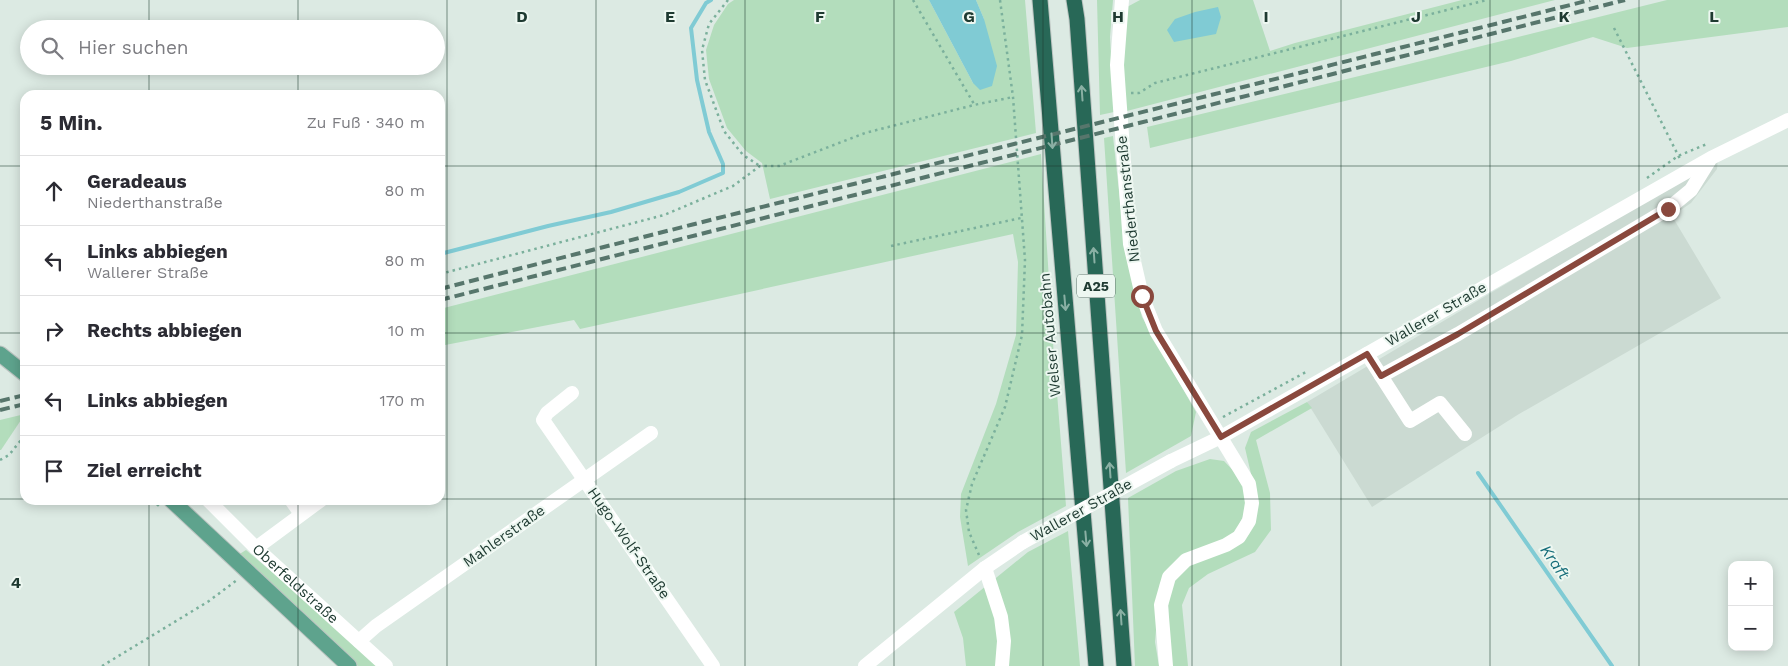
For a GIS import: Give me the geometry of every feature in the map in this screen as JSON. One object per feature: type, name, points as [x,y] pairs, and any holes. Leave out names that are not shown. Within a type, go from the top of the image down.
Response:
[{"type":"highway","name":"Welser Autobahn","points":[[1040,0],[1096,666]]},
{"type":"highway","name":"A25","points":[[1076,0],[1124,666]]},
{"type":"main road","points":[[0,354],[20,370]]},
{"type":"main road","name":"Oberfeldstraße","points":[[176,505],[349,666]]},
{"type":"street","name":"Niederthanstraße","points":[[1122,0],[1118,75],[1130,244],[1142,296],[1156,331],[1248,484],[1252,503],[1249,521],[1239,537],[1226,545],[1186,560],[1169,577],[1161,605],[1166,666]]},
{"type":"street","name":"Wallerer Straße","points":[[865,666],[985,568],[1023,542],[1171,461],[1221,437],[1711,158],[1788,120]]},
{"type":"street","points":[[1381,376],[1458,334],[1668,209],[1691,190],[1711,158]]},
{"type":"street","points":[[1367,354],[1410,420],[1440,403],[1464,434]]},
{"type":"street","name":"Hugo-Wolf-Straße","points":[[572,394],[547,413],[542,420],[714,666]]},
{"type":"street","name":"Mahlerstraße","points":[[359,641],[376,626],[651,433]]},
{"type":"street","name":"Oberfeldstraße","points":[[213,505],[256,548],[386,666]]},
{"type":"street","points":[[295,505],[301,514]]},
{"type":"street","points":[[256,548],[314,505]]},
{"type":"street","points":[[985,568],[1001,617],[1004,641],[1002,666]]},
{"type":"path","points":[[728,0],[710,24],[702,50],[705,80],[724,131],[743,155],[760,166],[779,166],[865,133],[1013,97]]},
{"type":"path","points":[[912,0],[974,105]]},
{"type":"path","points":[[985,568],[969,532],[966,510],[972,484],[1005,407],[1022,335],[1024,260],[1013,97],[1000,0]]},
{"type":"path","points":[[1139,93],[1155,83],[1487,0]]},
{"type":"path","points":[[1614,28],[1686,172]]},
{"type":"path","points":[[445,273],[664,215],[733,186],[760,166]]},
{"type":"path","points":[[891,246],[1021,218]]},
{"type":"path","points":[[0,460],[9,455],[20,441]]},
{"type":"path","points":[[102,666],[209,601],[238,579]]},
{"type":"shaded area","points":[[1718,158],[1717,169],[1691,203],[1672,216],[1721,298],[1519,414],[1372,507],[1307,402]]},
{"type":"green space","points":[[734,0],[929,0],[973,83],[984,19],[976,0],[1025,0],[1036,133],[770,199],[762,163],[746,151],[727,128],[709,79],[706,50],[714,25],[728,4]]},
{"type":"green space","points":[[1097,0],[1113,0],[1110,37],[1114,112],[1100,115]]},
{"type":"green space","points":[[1140,0],[1253,0],[1270,51],[1462,0],[1555,0],[1123,112],[1121,84],[1127,7]]},
{"type":"green space","points":[[1667,0],[1788,0],[1788,27],[1627,48],[1593,37],[1511,61],[1150,148],[1147,127]]},
{"type":"green space","points":[[1113,136],[1126,256],[1142,317],[1196,412],[1191,436],[1126,473],[1104,138]]},
{"type":"green space","points":[[1041,154],[1066,506],[1018,532],[968,566],[960,517],[961,494],[996,404],[1016,335],[1018,262],[1013,234],[580,329],[574,320],[445,345],[445,308]]},
{"type":"green space","points":[[1307,402],[1312,408],[1256,440],[1270,493],[1271,530],[1255,552],[1208,574],[1189,588],[1182,605],[1188,666],[1172,666],[1168,594],[1174,579],[1183,568],[1233,548],[1249,534],[1258,504],[1245,448],[1251,432]]},
{"type":"green space","points":[[20,415],[20,422],[1,450],[0,450],[0,420]]},
{"type":"green space","points":[[1210,459],[1224,461],[1244,482],[1247,509],[1233,536],[1179,559],[1160,583],[1155,642],[1159,666],[1135,666],[1128,498],[1176,471]]},
{"type":"green space","points":[[1068,531],[1080,666],[966,666],[963,638],[954,612],[1028,552]]},
{"type":"green space","points":[[246,550],[383,666],[358,666],[238,555]]},
{"type":"water","points":[[929,0],[976,0],[984,19],[997,66],[992,86],[980,90],[973,83]]},
{"type":"water","points":[[1218,7],[1221,17],[1216,34],[1174,42],[1167,30],[1175,19]]},
{"type":"waterway","points":[[445,253],[611,212],[679,192],[723,173],[723,164],[709,132],[697,80],[691,28],[706,3],[711,0]]},
{"type":"waterway","name":"Kraft","points":[[1478,473],[1612,666]]},
{"type":"railway","points":[[445,288],[1590,0]]},
{"type":"railway","points":[[445,299],[1625,0]]},
{"type":"railway","points":[[0,401],[20,396]]},
{"type":"railway","points":[[0,410],[20,405]]},
{"type":"route","points":[[1142,296],[1156,331],[1221,437],[1367,354],[1381,376],[1458,334],[1668,209]]}]
